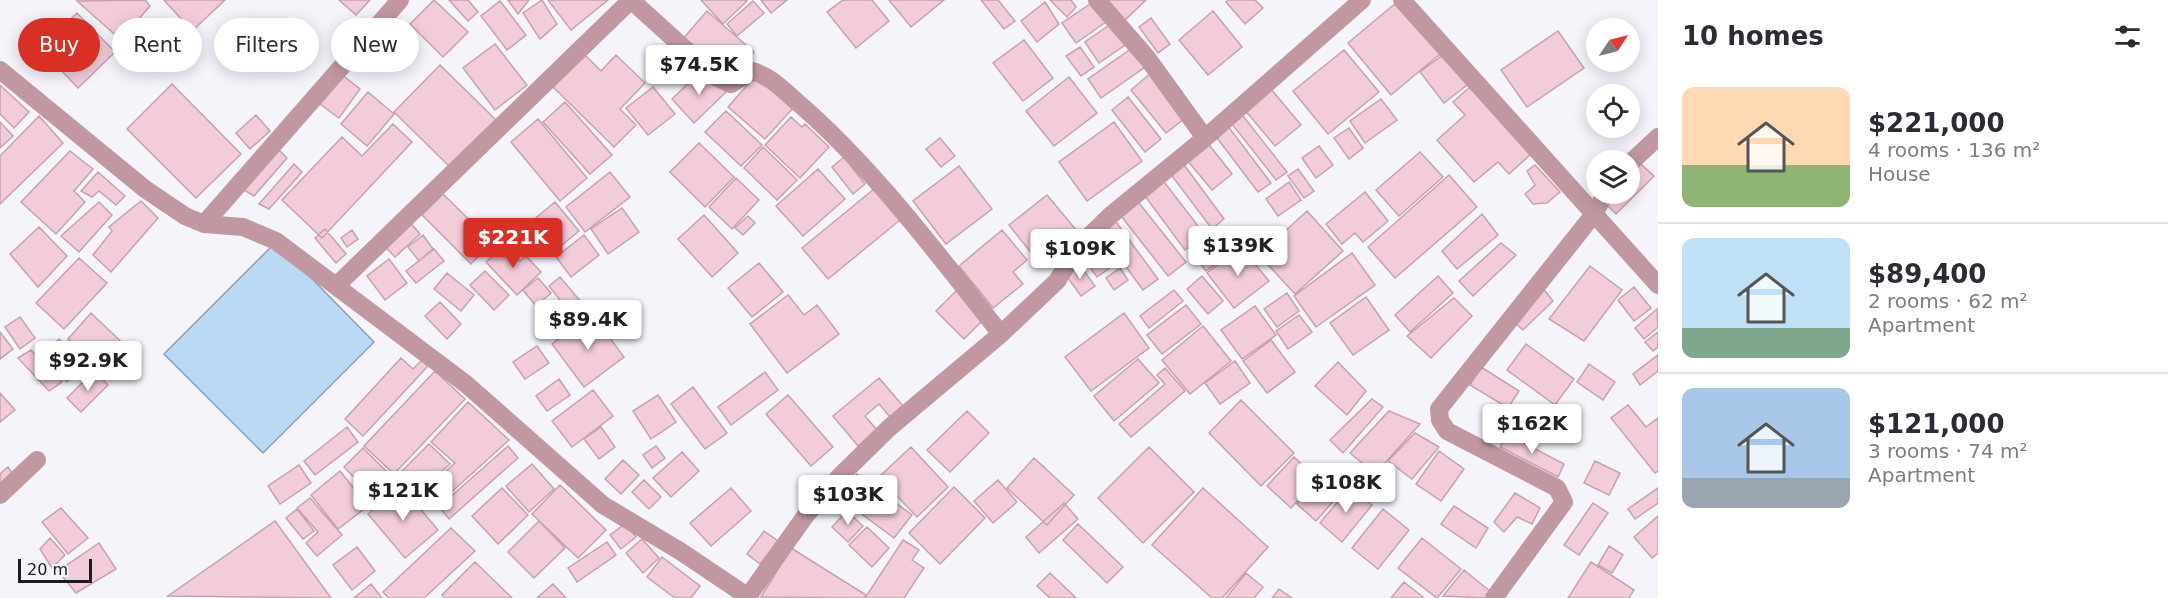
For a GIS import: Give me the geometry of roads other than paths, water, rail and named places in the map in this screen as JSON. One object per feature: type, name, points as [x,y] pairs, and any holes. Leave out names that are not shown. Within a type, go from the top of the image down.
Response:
[{"type":"street","points":[[204,224],[400,0]]},
{"type":"street","points":[[337,285],[631,0],[716,77],[731,84],[752,71],[766,75],[817,119],[864,168],[1001,334]]},
{"type":"street","points":[[1097,0],[1148,59],[1205,138]]},
{"type":"street","points":[[0,70],[146,189],[184,216],[204,224],[243,227],[276,241],[466,384],[603,505],[680,551],[748,598],[806,515],[839,477],[889,429],[1001,334],[1057,281],[1079,246],[1103,223],[1205,138],[1362,0]]},
{"type":"street","points":[[1402,0],[1658,285]]},
{"type":"street","points":[[1640,154],[1658,137]]},
{"type":"street","points":[[1494,598],[1564,501],[1557,488],[1447,431],[1440,420],[1439,409],[1594,214],[1600,204]]},
{"type":"street","points":[[0,495],[37,460]]},
{"type":"water","points":[[276,242],[374,342],[263,453],[164,354]]}]
